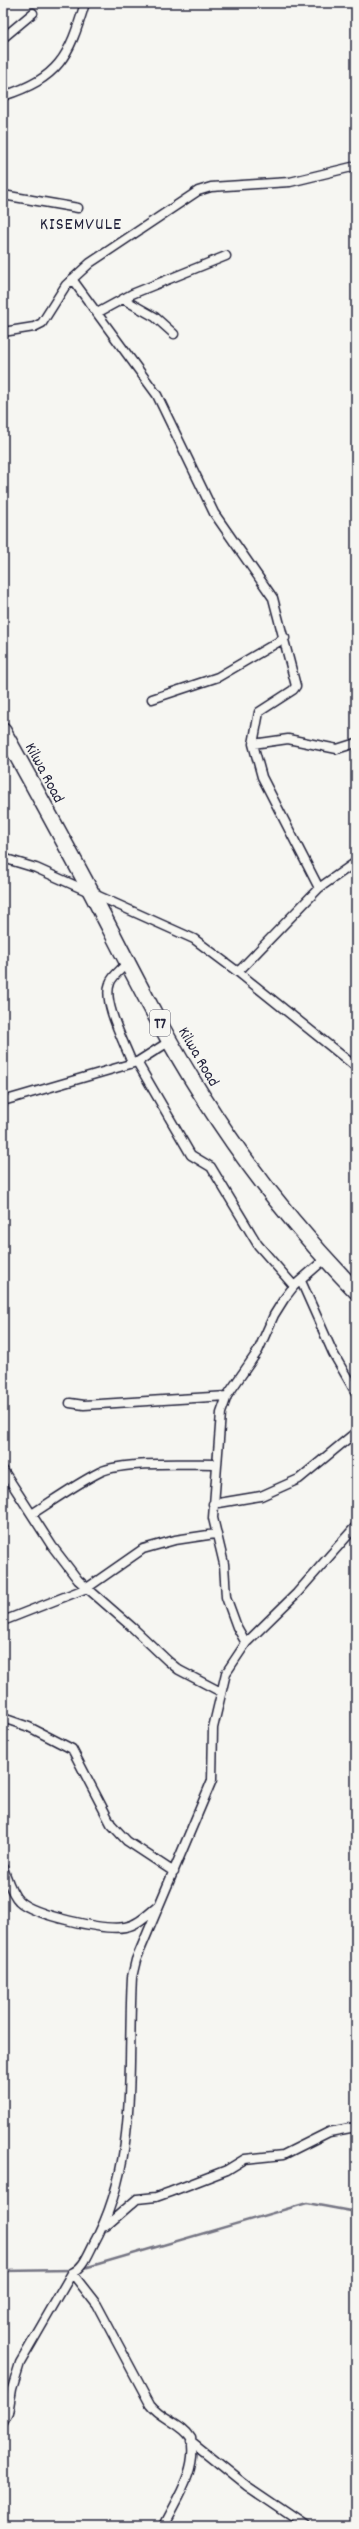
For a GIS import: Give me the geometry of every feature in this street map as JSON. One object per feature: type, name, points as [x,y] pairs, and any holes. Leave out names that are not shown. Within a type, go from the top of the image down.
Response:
[{"type":"highway","name":"Kilwa Road","points":[[3,731],[91,892],[126,964],[202,1096],[235,1145],[288,1214],[325,1259],[356,1291]]},
{"type":"street","points":[[3,96],[38,82],[61,62],[78,28],[86,3]]},
{"type":"street","points":[[3,38],[33,12]]},
{"type":"street","points":[[3,332],[34,327],[42,323],[72,278],[107,251],[142,230],[183,200],[206,188],[290,182],[356,166]]},
{"type":"street","points":[[3,195],[78,208]]},
{"type":"street","points":[[98,313],[123,299],[176,275],[226,256]]},
{"type":"street","points":[[72,278],[157,395],[214,513],[273,598],[285,638],[296,686],[293,690],[259,712],[253,744],[266,787],[319,888]]},
{"type":"street","points":[[123,299],[155,317],[174,334]]},
{"type":"street","points":[[152,699],[218,677],[285,638]]},
{"type":"street","points":[[253,744],[288,739],[337,749],[356,743]]},
{"type":"street","points":[[3,858],[36,868],[194,939],[238,972],[356,1067]]},
{"type":"street","points":[[238,972],[319,888],[356,862]]},
{"type":"street","points":[[126,964],[110,982],[109,993],[112,1012],[134,1063],[191,1155],[213,1170],[258,1245],[298,1283],[327,1341],[356,1393]]},
{"type":"street","points":[[3,1101],[134,1063],[170,1041]]},
{"type":"street","points":[[246,1643],[241,1635],[226,1597],[224,1564],[216,1534],[213,1504],[221,1413],[227,1396],[258,1351],[274,1315],[298,1283],[325,1259]]},
{"type":"street","points":[[70,1403],[84,1405],[227,1396]]},
{"type":"street","points":[[213,1504],[261,1496],[299,1479],[356,1432]]},
{"type":"street","points":[[32,1514],[71,1488],[108,1470],[158,1465],[216,1464]]},
{"type":"street","points":[[3,1470],[78,1580],[168,1661],[186,1674],[221,1692]]},
{"type":"street","points":[[3,2424],[8,2413],[12,2389],[20,2363],[72,2274],[80,2269],[102,2229],[116,2194],[126,2141],[132,1976],[136,1960],[212,1780],[213,1728],[226,1673],[246,1643],[297,1594],[356,1526]]},
{"type":"street","points":[[3,1621],[87,1588],[143,1548],[175,1540],[216,1534]]},
{"type":"street","points":[[3,1718],[29,1727],[72,1749],[114,1827],[127,1841],[174,1872]]},
{"type":"street","points":[[3,1868],[19,1901],[36,1910],[73,1922],[109,1928],[124,1927],[141,1920],[161,1903]]},
{"type":"street","points":[[102,2229],[137,2199],[156,2197],[170,2192],[227,2170],[245,2159],[283,2155],[333,2130],[356,2127]]},
{"type":"street","points":[[72,2274],[97,2305],[150,2404],[158,2414],[185,2431],[191,2441],[247,2486],[306,2526]]},
{"type":"street","points":[[163,2526],[186,2479],[191,2441]]},
{"type":"waterway","points":[[81,2269],[307,2203],[356,2212]]},
{"type":"waterway","points":[[3,2271],[72,2270]]},
{"type":"district","name":"KISEMVULE","points":[[81,223]]}]
